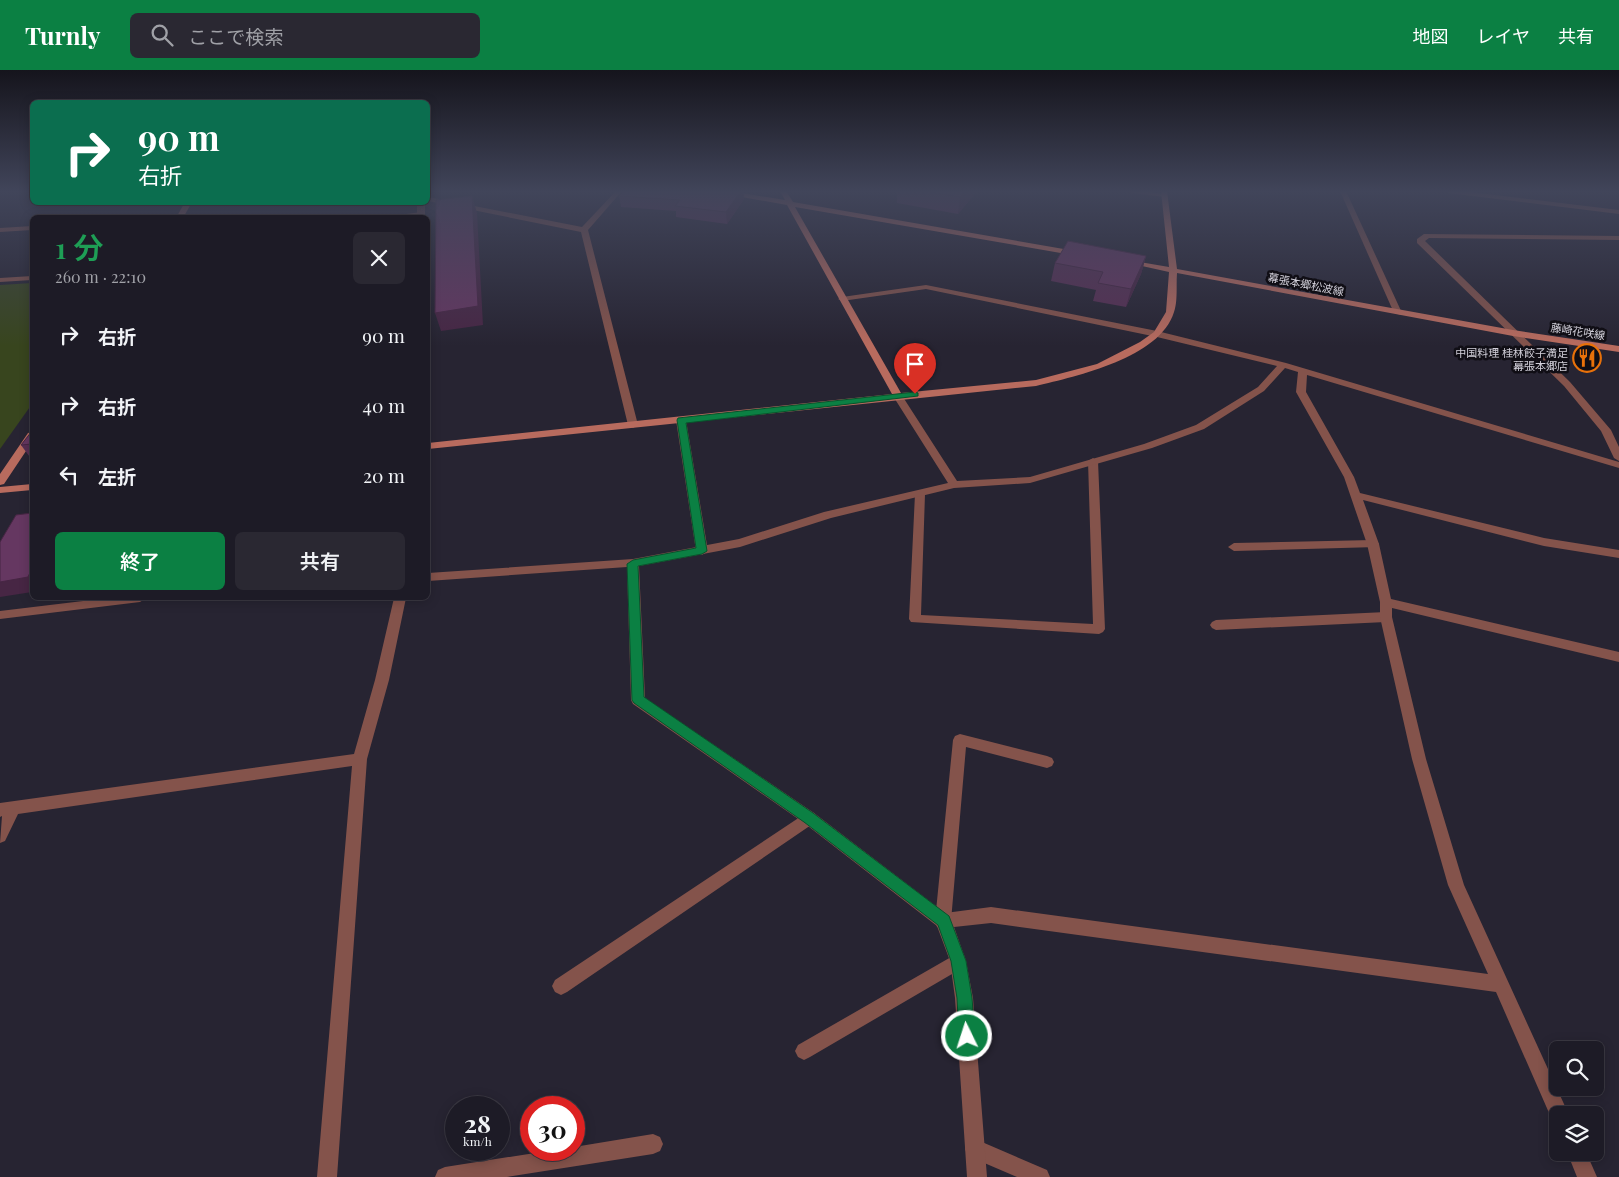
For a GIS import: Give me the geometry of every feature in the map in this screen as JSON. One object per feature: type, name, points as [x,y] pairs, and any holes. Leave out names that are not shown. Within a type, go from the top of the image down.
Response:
[{"type":"street","points":[[587,243],[633,425]]},
{"type":"street","points":[[813,243],[842,299],[898,396],[954,485]]},
{"type":"street","points":[[1021,243],[1086,255]]},
{"type":"street","points":[[430,446],[1036,383],[1100,366],[1143,344],[1158,334],[1170,312],[1173,270],[1170,243]]},
{"type":"street","points":[[1366,243],[1398,313]]},
{"type":"street","points":[[1422,243],[1567,384],[1606,430],[1619,458]]},
{"type":"street","name":"幕張本郷松波線","points":[[1115,260],[1398,313],[1534,336]]},
{"type":"street","points":[[0,280],[30,278]]},
{"type":"street","points":[[842,299],[926,287],[1158,334],[1283,365],[1619,465]]},
{"type":"street","name":"藤崎花咲線","points":[[1534,336],[1619,349]]},
{"type":"street","points":[[430,577],[633,564],[740,542],[828,515],[954,485],[1030,480],[1148,446],[1200,427],[1261,389],[1283,365]]},
{"type":"street","points":[[1303,372],[1301,392],[1349,476],[1373,544],[1386,602],[1386,617],[1418,760],[1456,885],[1556,1106]]},
{"type":"street","points":[[681,420],[702,551]]},
{"type":"street","points":[[0,482],[30,438]]},
{"type":"street","points":[[920,494],[915,619],[1099,629],[1093,461]]},
{"type":"street","points":[[0,490],[30,487]]},
{"type":"street","points":[[1356,495],[1544,542],[1619,554]]},
{"type":"street","points":[[1234,547],[1373,544]]},
{"type":"street","points":[[633,564],[638,700],[809,818],[943,921],[991,915],[1500,984]]},
{"type":"street","points":[[0,615],[124,600]]},
{"type":"street","points":[[327,1177],[360,760],[382,680],[400,600]]},
{"type":"street","points":[[1386,602],[1619,656]]},
{"type":"street","points":[[1216,625],[1386,617]]},
{"type":"street","points":[[977,1177],[964,998],[958,961],[943,921],[960,740],[1048,762]]},
{"type":"street","points":[[0,836],[6,809],[360,760]]},
{"type":"street","points":[[561,986],[809,818]]},
{"type":"street","points":[[804,1051],[958,961]]},
{"type":"street","points":[[445,1177],[653,1144]]},
{"type":"street","points":[[976,1149],[1040,1177]]},
{"type":"street","points":[[1580,1161],[1587,1177]]},
{"type":"green space","points":[[30,283],[30,407],[0,449],[0,285]]},
{"type":"building","points":[[436,243],[475,243],[478,306],[435,313]]},
{"type":"building","points":[[1067,243],[1077,243],[1146,256],[1131,289],[1098,283],[1103,272],[1055,263]]},
{"type":"building","points":[[30,434],[30,444],[21,445]]},
{"type":"building","points":[[30,513],[30,572],[28,577],[0,582],[0,542],[16,515]]},
{"type":"place","name":"中国料理 桂林餃子満足 幕張本郷店","points":[[1587,358]]},
{"type":"route","points":[[915,394],[681,420],[702,551],[633,564],[638,700],[809,818],[943,921],[958,961],[964,998],[967,1036]]}]
